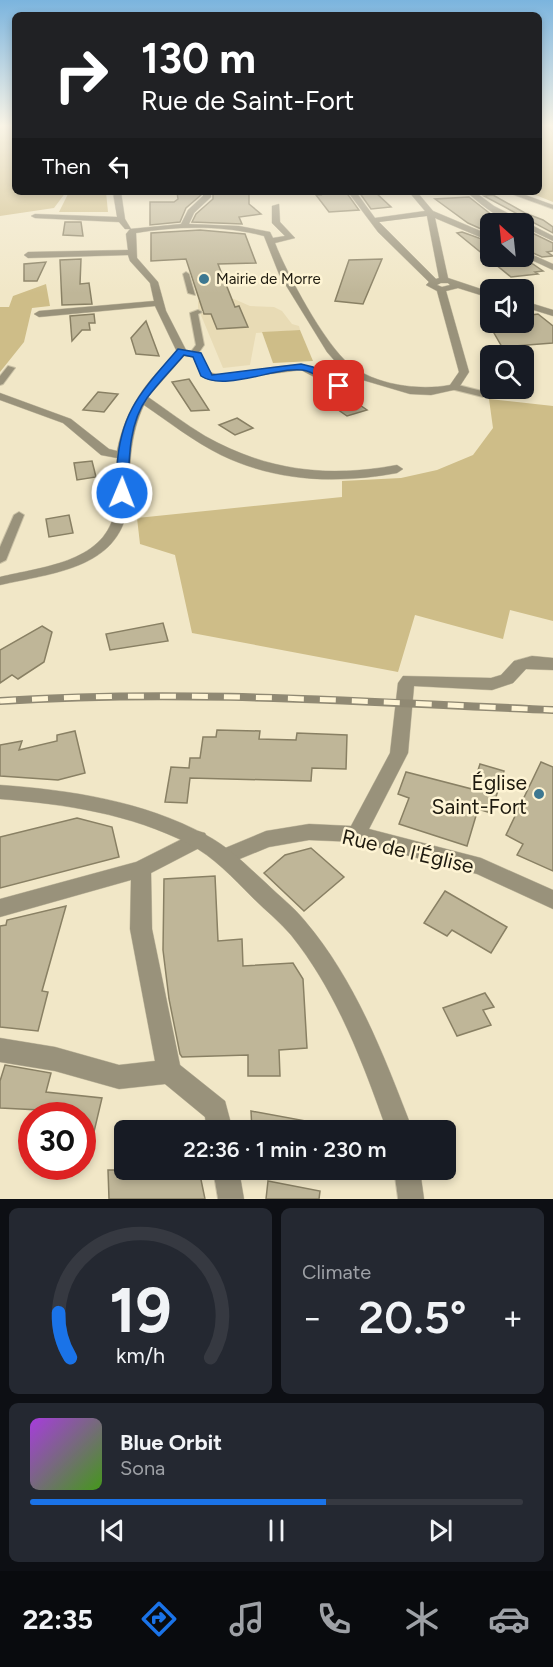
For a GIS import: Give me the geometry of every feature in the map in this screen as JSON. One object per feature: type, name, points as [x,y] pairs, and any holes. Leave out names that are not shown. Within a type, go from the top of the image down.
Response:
[{"type":"street","points":[[117,195],[121,220],[133,231],[183,227],[259,231],[267,234],[272,241],[283,274],[332,352],[345,366],[360,376],[410,391],[431,392],[454,387],[464,372],[445,303],[447,286],[430,213],[415,195]]},
{"type":"street","points":[[183,227],[191,212],[207,195]]},
{"type":"street","points":[[354,195],[381,230],[434,281],[480,293]]},
{"type":"street","points":[[475,195],[501,213]]},
{"type":"street","points":[[519,195],[553,207]]},
{"type":"street","points":[[272,241],[291,238],[276,223],[276,206]]},
{"type":"street","points":[[374,220],[430,213],[480,234]]},
{"type":"street","points":[[35,216],[121,220]]},
{"type":"street","points":[[534,229],[553,238]]},
{"type":"street","points":[[133,231],[130,234],[130,252],[137,266],[154,282],[158,303],[182,351]]},
{"type":"street","points":[[28,255],[130,252]]},
{"type":"street","points":[[534,258],[553,267]]},
{"type":"street","points":[[39,314],[158,303]]},
{"type":"street","points":[[534,307],[553,313]]},
{"type":"street","points":[[182,351],[194,353],[205,374],[210,377],[224,378],[301,367],[310,369],[339,386]]},
{"type":"street","points":[[0,580],[70,562],[103,545],[117,527],[122,512],[123,456],[133,413],[141,398],[182,351]]},
{"type":"street","points":[[0,396],[67,422],[105,452],[123,456]]},
{"type":"street","points":[[141,398],[203,440],[232,455],[277,470],[310,477],[352,477],[397,469]]},
{"type":"street","points":[[357,834],[399,753],[406,683],[409,680],[492,684],[507,679],[520,665],[532,662],[553,664]]},
{"type":"street","points":[[0,792],[102,806],[151,819],[198,839],[225,857],[301,932],[338,988],[374,1059],[396,1120]]},
{"type":"street","name":"Rue de l'Église","points":[[225,857],[266,839],[309,832],[357,834],[481,867],[553,900]]},
{"type":"street","points":[[0,908],[141,869],[198,839]]},
{"type":"street","points":[[141,869],[141,929],[169,1072],[216,1110],[218,1120]]},
{"type":"street","points":[[0,1050],[55,1059],[119,1077],[169,1072]]},
{"type":"street","points":[[228,1180],[231,1199]]},
{"type":"street","points":[[408,1180],[411,1199]]},
{"type":"lane","points":[[186,274],[192,293]]},
{"type":"lane","points":[[194,353],[200,345],[194,314],[198,312]]},
{"type":"lane","points":[[0,382],[11,368]]},
{"type":"lane","points":[[454,387],[480,393]]},
{"type":"lane","points":[[0,560],[19,515]]},
{"type":"shaded area","points":[[0,181],[12,181],[12,195],[64,195],[54,208],[0,216]]},
{"type":"shaded area","points":[[542,181],[553,181],[553,202],[536,195],[542,195]]},
{"type":"shaded area","points":[[68,195],[106,195],[108,212],[59,212]]},
{"type":"shaded area","points":[[46,284],[50,306],[32,308],[24,342],[0,372],[0,307],[9,307],[13,296]]},
{"type":"shaded area","points":[[234,299],[250,306],[274,307],[282,311],[292,324],[299,326],[300,330],[256,333],[250,365],[223,368],[198,308],[198,301]]},
{"type":"shaded area","points":[[300,330],[313,361],[273,363],[262,332]]},
{"type":"shaded area","points":[[489,399],[553,406],[553,621],[510,610],[503,639],[415,615],[398,672],[192,633],[175,555],[140,544],[137,518],[342,497],[342,481],[401,478],[437,470],[473,455],[493,428]]},
{"type":"building","points":[[177,195],[201,195],[186,208],[180,222],[150,225],[150,202],[174,202],[178,199]]},
{"type":"building","points":[[213,195],[249,195],[249,204],[261,214],[239,217],[242,224],[192,222],[196,214],[213,199]]},
{"type":"building","points":[[316,195],[348,195],[359,210],[329,212]]},
{"type":"building","points":[[361,195],[378,195],[391,207],[371,209]]},
{"type":"building","points":[[493,195],[525,213],[516,213],[484,196]]},
{"type":"building","points":[[469,197],[489,213],[480,213],[480,228],[468,223],[435,199]]},
{"type":"building","points":[[534,216],[553,227],[553,233],[534,223]]},
{"type":"building","points":[[65,222],[81,222],[83,236],[63,235]]},
{"type":"building","points":[[200,230],[245,234],[256,263],[218,264],[235,307],[239,306],[248,327],[217,329],[211,314],[204,314],[186,259],[151,261],[151,233]]},
{"type":"building","points":[[462,232],[480,238],[480,252],[457,233]]},
{"type":"building","points":[[534,234],[553,243],[553,251],[547,252],[553,256],[542,257],[534,253]]},
{"type":"building","points":[[81,259],[80,284],[89,283],[92,304],[62,305],[60,260]]},
{"type":"building","points":[[382,259],[363,304],[335,301],[349,260]]},
{"type":"building","points":[[46,262],[37,281],[24,281],[24,264]]},
{"type":"building","points":[[534,265],[543,271],[535,272],[538,274],[511,277],[499,267],[534,267]]},
{"type":"building","points":[[94,314],[95,323],[89,323],[90,330],[82,330],[72,341],[70,316]]},
{"type":"building","points":[[538,314],[553,326],[553,343],[501,345],[494,333],[534,333],[534,315]]},
{"type":"building","points":[[146,321],[159,356],[136,354],[131,338]]},
{"type":"building","points":[[189,379],[209,410],[191,411],[172,382]]},
{"type":"building","points":[[98,392],[118,394],[104,412],[83,410]]},
{"type":"building","points":[[341,392],[367,410],[347,416],[321,398]]},
{"type":"building","points":[[237,418],[253,428],[235,435],[219,425]]},
{"type":"building","points":[[92,461],[96,477],[77,480],[74,463]]},
{"type":"building","points":[[69,515],[73,533],[49,537],[46,519]]},
{"type":"building","points":[[163,623],[168,641],[110,650],[106,634]]},
{"type":"building","points":[[42,626],[52,632],[44,662],[18,679],[12,675],[0,683],[0,650]]},
{"type":"building","points":[[217,730],[260,731],[259,739],[296,740],[297,733],[347,735],[346,769],[312,768],[311,781],[190,778],[187,803],[165,802],[171,767],[189,768],[190,758],[200,758],[203,737],[216,737]]},
{"type":"building","points":[[75,731],[85,773],[58,780],[0,776],[0,745],[22,741],[19,750],[57,741],[57,735]]},
{"type":"building","name":"Église Saint-Fort","points":[[541,762],[553,767],[553,871],[517,855],[523,844],[506,835]]},
{"type":"building","points":[[480,764],[504,771],[491,813],[478,809],[467,846],[399,824],[409,798],[398,794],[406,772],[472,789]]},
{"type":"building","points":[[77,818],[112,827],[119,857],[0,888],[0,837]]},
{"type":"building","points":[[311,848],[344,877],[304,911],[264,873],[285,855]]},
{"type":"building","points":[[215,876],[218,941],[242,939],[243,966],[293,963],[303,979],[307,1048],[279,1050],[280,1076],[248,1076],[248,1055],[182,1057],[180,1054],[169,999],[163,950],[164,879]]},
{"type":"building","points":[[445,891],[507,927],[491,953],[452,930],[447,936],[424,923]]},
{"type":"building","points":[[66,906],[42,991],[48,992],[38,1031],[0,1027],[0,926],[6,925],[7,920]]},
{"type":"building","points":[[485,993],[494,1007],[483,1010],[491,1025],[457,1036],[443,1008]]},
{"type":"building","points":[[5,1065],[51,1073],[46,1092],[102,1098],[96,1123],[96,1102],[18,1102],[18,1109],[0,1108],[0,1081]]},
{"type":"building","points":[[251,1111],[300,1120],[251,1120]]},
{"type":"building","points":[[108,1170],[114,1170],[114,1180],[201,1180],[205,1199],[109,1199]]},
{"type":"building","points":[[268,1181],[320,1191],[319,1199],[266,1199]]},
{"type":"railway","points":[[0,701],[207,696],[553,710]]},
{"type":"place","name":"Mairie de Morre","points":[[204,279]]},
{"type":"place","name":"Église Saint-Fort","points":[[539,794]]},
{"type":"route","points":[[122,493],[124,451],[133,413],[141,398],[182,351],[197,355],[205,374],[210,377],[224,378],[288,367],[301,367],[310,369],[339,386]]}]
